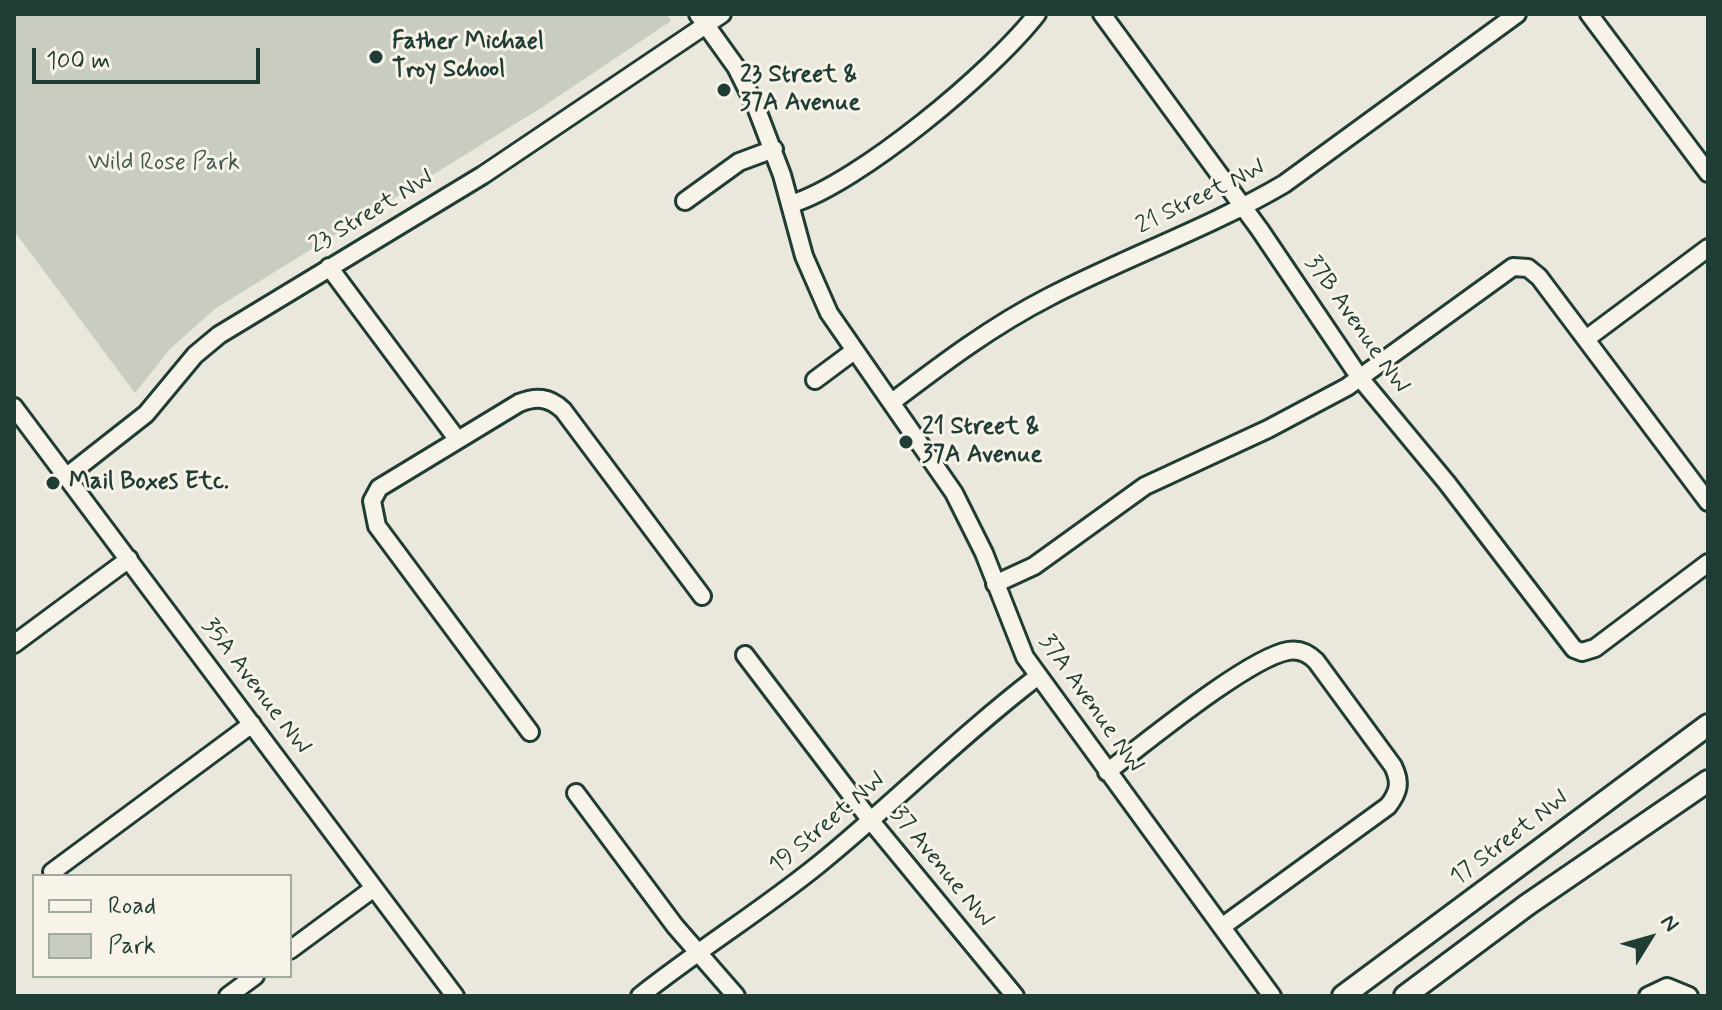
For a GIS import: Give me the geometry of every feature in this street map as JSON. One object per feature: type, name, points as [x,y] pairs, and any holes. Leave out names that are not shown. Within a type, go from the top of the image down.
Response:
[{"type":"main road","name":"17 Street NW","points":[[1343,996],[1708,725]]},
{"type":"main road","points":[[1405,996],[1527,905],[1708,781]]},
{"type":"street","name":"23 Street NW","points":[[67,476],[146,414],[206,344],[522,150],[702,20],[722,14]]},
{"type":"street","points":[[791,204],[834,186],[945,102],[992,63],[1037,14]]},
{"type":"street","name":"37B Avenue NW","points":[[1102,14],[1243,207],[1360,378],[1456,494],[1564,641],[1582,652],[1604,642],[1708,563]]},
{"type":"street","name":"21 Street NW","points":[[892,402],[980,337],[1046,298],[1243,207],[1306,170],[1517,14]]},
{"type":"street","points":[[1589,14],[1708,173]]},
{"type":"street","name":"37A Avenue NW","points":[[702,20],[736,67],[774,149],[811,276],[829,313],[954,493],[995,584],[1012,632],[1037,677],[1273,993]]},
{"type":"street","points":[[685,201],[739,162],[774,149]]},
{"type":"street","points":[[1586,339],[1708,248]]},
{"type":"street","points":[[995,584],[1034,566],[1145,486],[1268,429],[1360,378],[1499,274],[1521,266],[1539,277],[1708,502]]},
{"type":"street","points":[[329,267],[457,439]]},
{"type":"street","points":[[815,380],[854,351]]},
{"type":"street","points":[[530,732],[377,526],[372,501],[386,482],[519,403],[544,398],[563,410],[702,596]]},
{"type":"street","name":"35A Avenue NW","points":[[14,407],[455,996]]},
{"type":"street","points":[[14,644],[129,559]]},
{"type":"street","points":[[1107,772],[1256,665],[1289,651],[1303,652],[1316,661],[1393,766],[1399,781],[1397,793],[1388,806],[1223,926]]},
{"type":"street","name":"37 Avenue NW","points":[[745,655],[871,821],[1015,996]]},
{"type":"street","name":"19 Street NW","points":[[640,996],[792,885],[871,821],[952,745],[1037,677]]},
{"type":"street","points":[[52,872],[252,724]]},
{"type":"street","points":[[576,793],[697,952],[736,996]]},
{"type":"street","points":[[292,949],[374,888]]},
{"type":"street","points":[[228,996],[252,978]]},
{"type":"street","points":[[1648,996],[1661,988],[1674,987],[1689,996]]},
{"type":"green space","name":"Wild Rose Park","points":[[14,14],[667,14],[671,21],[541,108],[216,308],[170,349],[135,393],[14,231]]},
{"type":"place","name":"Father Michael Troy School","points":[[376,57]]},
{"type":"place","name":"23 Street & 37A Avenue","points":[[724,90]]},
{"type":"place","name":"21 Street & 37A Avenue","points":[[906,442]]},
{"type":"place","name":"Mail Boxes Etc.","points":[[53,483]]}]
